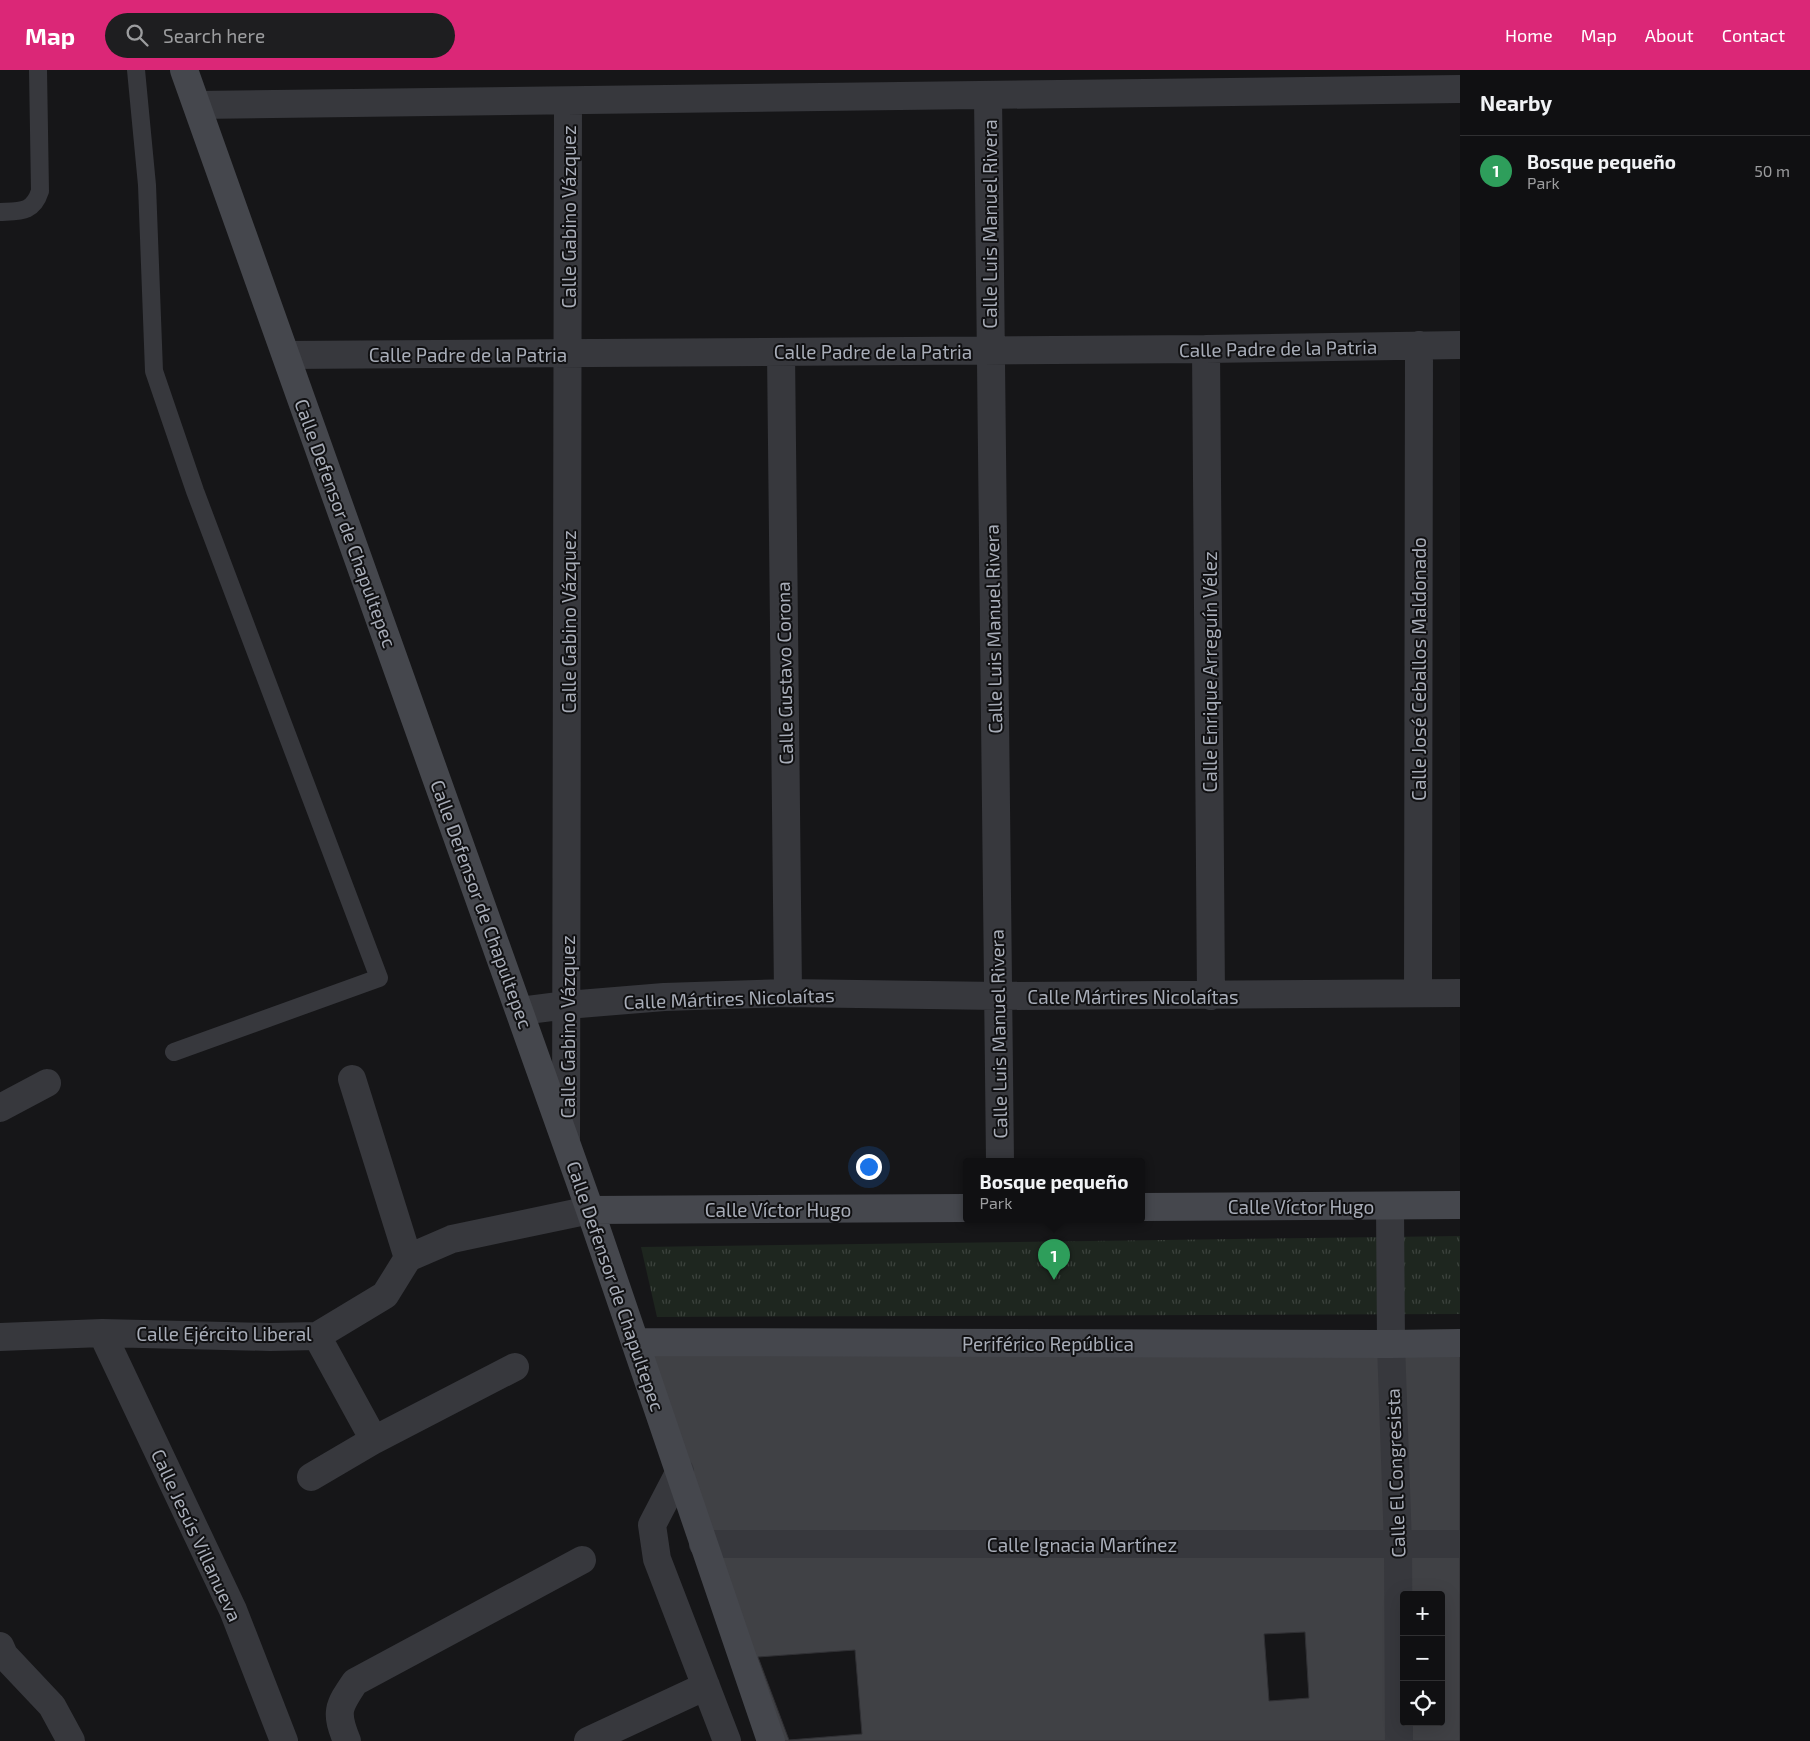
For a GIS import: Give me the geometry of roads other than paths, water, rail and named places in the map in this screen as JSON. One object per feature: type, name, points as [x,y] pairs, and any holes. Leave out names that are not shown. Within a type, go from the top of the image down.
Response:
[{"type":"street","name":"Calle Defensor de Chapultepec","points":[[184,70],[590,1210],[771,1741]]},
{"type":"street","points":[[197,105],[1460,90]]},
{"type":"street","name":"Calle Luis Manuel Rivera","points":[[988,96],[1000,1158]]},
{"type":"street","name":"Calle Gabino Vázquez","points":[[566,1143],[568,101]]},
{"type":"street","name":"Calle José Ceballos Maldonado","points":[[1418,993],[1419,345]]},
{"type":"street","name":"Calle Padre de la Patria","points":[[286,355],[1206,349],[1460,345]]},
{"type":"street","name":"Calle Enrique Arreguín Vélez","points":[[1206,349],[1211,996]]},
{"type":"street","name":"Calle Gustavo Corona","points":[[781,352],[788,993]]},
{"type":"street","name":"Calle Mártires Nicolaítas","points":[[520,1011],[567,1004],[664,997],[788,993],[998,996],[1211,996],[1460,993]]},
{"type":"street","points":[[352,1079],[408,1258],[452,1238],[590,1210]]},
{"type":"street","points":[[0,1108],[47,1083]]},
{"type":"street","name":"Calle El Congresista","points":[[1390,1206],[1391,1344],[1398,1545],[1399,1741]]},
{"type":"street","name":"Calle Víctor Hugo","points":[[1145,1207],[1460,1206]]},
{"type":"street","name":"Calle Víctor Hugo","points":[[590,1210],[963,1208]]},
{"type":"street","name":"Calle Ejército Liberal","points":[[0,1337],[102,1333],[270,1337],[316,1336],[385,1295],[408,1258]]},
{"type":"street","name":"Calle Jesús Villanueva","points":[[102,1333],[233,1610],[284,1741]]},
{"type":"street","points":[[316,1336],[374,1440]]},
{"type":"street","name":"Periférico República","points":[[635,1342],[1460,1343]]},
{"type":"street","points":[[311,1476],[374,1440],[515,1367]]},
{"type":"street","points":[[680,1471],[652,1525],[657,1559],[727,1741]]},
{"type":"street","name":"Calle Ignacia Martínez","points":[[703,1544],[1460,1544]]},
{"type":"street","points":[[347,1741],[340,1724],[340,1703],[355,1682],[582,1560]]},
{"type":"street","points":[[0,1646],[4,1654],[52,1706],[71,1741]]},
{"type":"street","points":[[588,1741],[706,1686]]},
{"type":"lane","points":[[0,212],[25,210],[30,207],[40,191],[38,70]]},
{"type":"lane","points":[[136,70],[147,185],[154,371],[195,491],[379,978],[174,1052]]},
{"type":"place","name":"Bosque pequeño","points":[[1054,1280]]}]
